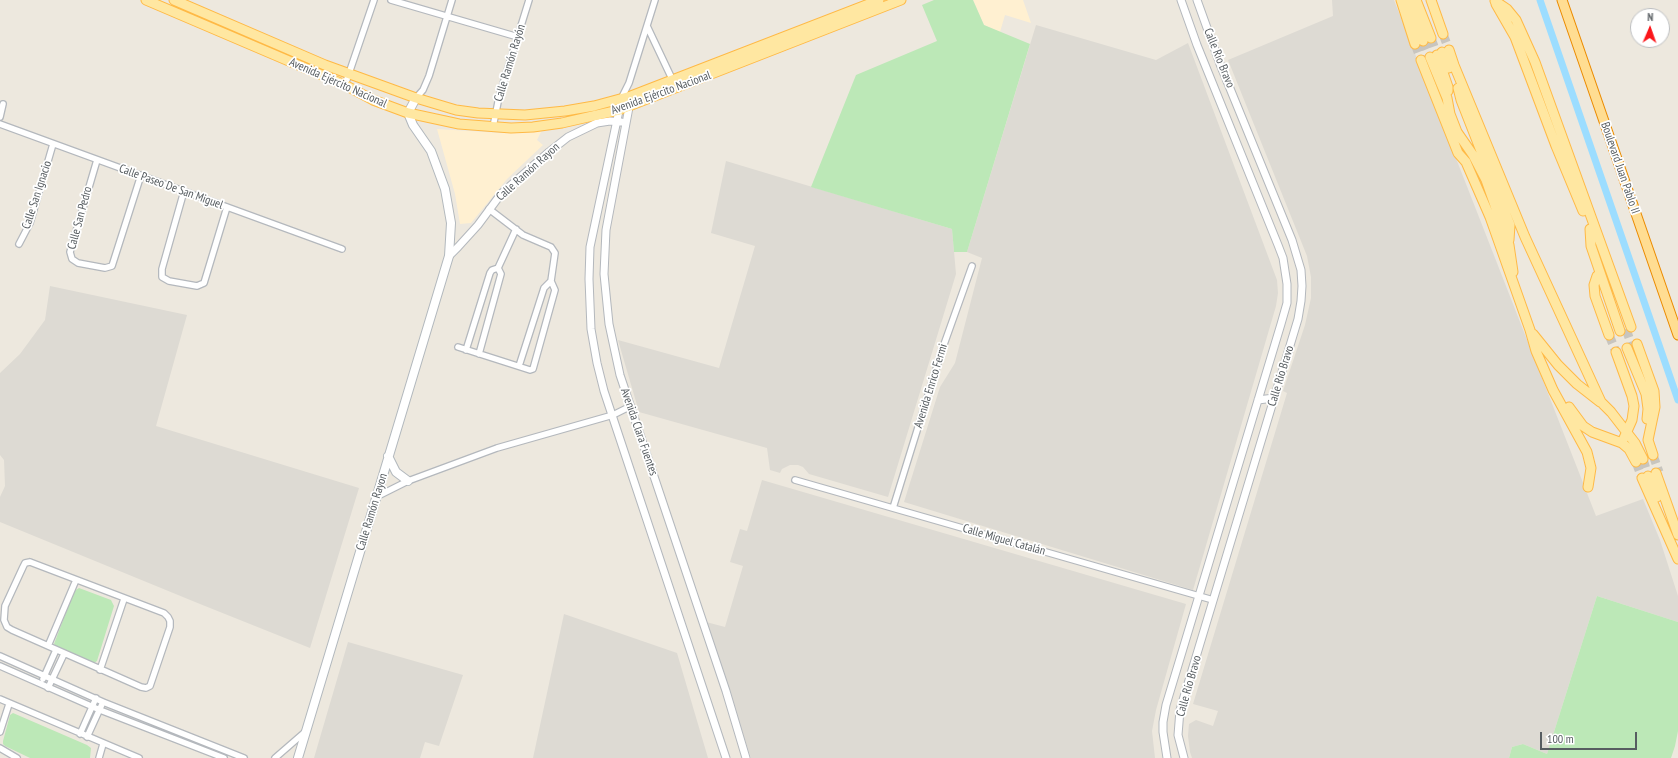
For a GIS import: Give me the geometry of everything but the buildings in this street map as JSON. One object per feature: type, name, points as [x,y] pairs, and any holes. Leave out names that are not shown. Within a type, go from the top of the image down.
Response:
[{"type":"highway","name":"Boulevard Juan Pablo II","points":[[1562,0],[1678,336]]},
{"type":"main road","name":"Avenida Ejército Nacional","points":[[146,0],[345,85],[373,100],[408,113],[459,124],[511,128],[550,125],[619,110],[630,101],[673,81],[879,0]]},
{"type":"main road","name":"Avenida Ejército Nacional","points":[[174,0],[349,74],[416,98],[456,110],[495,114],[525,114],[564,111],[621,99],[630,101],[895,1]]},
{"type":"main road","points":[[1401,0],[1430,38]]},
{"type":"main road","points":[[1408,0],[1430,38]]},
{"type":"main road","points":[[1416,0],[1430,38]]},
{"type":"main road","points":[[1423,0],[1430,38]]},
{"type":"main road","points":[[1430,38],[1431,0]]},
{"type":"main road","points":[[1494,1],[1515,38],[1556,146],[1590,229],[1620,331]]},
{"type":"main road","points":[[1494,1],[1507,9],[1516,20],[1535,62],[1620,331]]},
{"type":"main road","points":[[1436,55],[1448,87],[1447,98]]},
{"type":"main road","points":[[1436,55],[1460,94],[1510,225],[1509,245],[1514,284]]},
{"type":"main road","points":[[1436,55],[1450,114],[1457,132],[1473,155],[1486,180],[1509,245]]},
{"type":"main road","points":[[1436,55],[1454,65],[1525,237],[1600,402]]},
{"type":"main road","points":[[1436,55],[1458,153],[1466,162],[1490,217],[1536,351],[1553,390],[1588,452],[1591,468],[1588,487]]},
{"type":"main road","points":[[1448,87],[1460,94]]},
{"type":"main road","points":[[408,113],[416,98]]},
{"type":"main road","name":"Calle Ramón Rayon","points":[[298,758],[449,256],[451,222],[445,189],[431,151],[413,125],[408,113]]},
{"type":"main road","points":[[1510,225],[1525,237]]},
{"type":"main road","points":[[1590,229],[1592,260],[1597,276],[1594,285],[1595,296],[1620,331]]},
{"type":"main road","points":[[1591,246],[1620,331]]},
{"type":"main road","points":[[1530,330],[1558,365],[1577,384],[1611,412],[1645,458]]},
{"type":"main road","points":[[1534,343],[1559,394],[1583,426],[1592,432],[1622,443],[1629,449],[1645,458]]},
{"type":"main road","points":[[1622,443],[1632,420],[1634,406],[1626,348]]},
{"type":"main road","points":[[1626,348],[1652,408],[1644,439],[1645,458]]},
{"type":"main road","points":[[1626,348],[1638,396],[1652,408]]},
{"type":"main road","points":[[1626,348],[1652,408]]},
{"type":"main road","points":[[388,456],[396,472],[408,481]]},
{"type":"main road","points":[[1651,475],[1678,520]]},
{"type":"main road","points":[[1651,475],[1678,535]]},
{"type":"main road","points":[[1651,475],[1678,549]]},
{"type":"main road","points":[[1651,475],[1678,559]]},
{"type":"street","points":[[345,85],[374,0]]},
{"type":"street","points":[[391,0],[518,37]]},
{"type":"street","points":[[416,98],[423,90],[429,76],[452,0]]},
{"type":"street","name":"Calle Ramón Rayón","points":[[493,127],[495,114],[529,0]]},
{"type":"street","points":[[621,99],[629,83],[655,0]]},
{"type":"street","name":"Calle Río Bravo","points":[[1167,758],[1163,737],[1164,715],[1286,303],[1287,284],[1278,245],[1206,69],[1181,0]]},
{"type":"street","name":"Calle Río Bravo","points":[[1184,758],[1178,735],[1179,717],[1300,313],[1302,294],[1301,270],[1292,240],[1220,64],[1200,12],[1197,0]]},
{"type":"street","points":[[1187,17],[1200,12]]},
{"type":"street","points":[[647,26],[673,81]]},
{"type":"street","points":[[1206,69],[1220,64]]},
{"type":"street","points":[[629,83],[630,101]]},
{"type":"street","name":"Avenida Clara Fuentes","points":[[621,99],[590,247],[589,279],[591,329],[604,391],[726,758]]},
{"type":"street","name":"Avenida Clara Fuentes","points":[[630,101],[606,230],[604,274],[606,304],[612,343],[620,375],[726,691],[746,758]]},
{"type":"street","points":[[0,117],[3,104]]},
{"type":"street","name":"Calle Ramón Rayon","points":[[449,256],[458,248],[501,194],[568,137],[597,123],[610,121],[627,123]]},
{"type":"street","name":"Calle Paseo De San Miguel","points":[[0,124],[342,249]]},
{"type":"street","name":"Calle San Ignacio","points":[[19,244],[30,223],[53,144]]},
{"type":"street","name":"Calle San Pedro","points":[[97,160],[70,252],[72,259],[78,263],[105,268],[112,266],[141,175]]},
{"type":"street","points":[[184,192],[162,269],[162,277],[169,281],[197,286],[204,283],[227,207]]},
{"type":"street","points":[[489,209],[523,235],[553,249],[555,253],[551,281],[544,288],[519,366]]},
{"type":"street","points":[[466,350],[490,273],[492,270],[498,268],[516,229]]},
{"type":"street","name":"Avenida Enrico Fermi","points":[[894,508],[942,350],[972,266]]},
{"type":"street","points":[[478,354],[501,274],[498,268]]},
{"type":"street","points":[[458,347],[530,370],[533,368],[556,290],[551,281]]},
{"type":"street","points":[[1258,400],[1274,398]]},
{"type":"street","points":[[376,497],[408,481],[497,448],[612,414],[631,406]]},
{"type":"street","name":"Calle Miguel Catalán","points":[[795,480],[1199,597],[1214,600]]},
{"type":"street","points":[[34,562],[124,599],[164,613],[170,621],[152,681],[150,686],[146,688],[100,670],[7,627],[4,620],[5,606],[25,563],[34,562]]},
{"type":"street","points":[[48,646],[76,580]]},
{"type":"street","points":[[100,670],[124,599]]},
{"type":"street","points":[[41,684],[56,650]]},
{"type":"street","points":[[48,688],[64,654]]},
{"type":"street","points":[[0,656],[44,677],[103,702],[244,758]]},
{"type":"street","points":[[0,666],[100,710],[224,758]]},
{"type":"street","points":[[80,734],[96,698]]},
{"type":"street","points":[[0,699],[139,758]]},
{"type":"street","points":[[87,737],[103,702]]},
{"type":"street","points":[[0,732],[9,704]]},
{"type":"street","points":[[276,758],[307,730]]},
{"type":"street","points":[[99,758],[103,744]]},
{"type":"street","points":[[0,748],[17,758]]},
{"type":"shaded area","points":[[973,0],[1023,0],[1031,23],[1005,15],[1000,32],[984,25]]},
{"type":"shaded area","points":[[1332,0],[1394,0],[1596,516],[1643,499],[1660,540],[1678,596],[1678,622],[1597,596],[1547,754],[1523,744],[1512,747],[1509,758],[1192,758],[1190,752],[1188,736],[1189,724],[1196,720],[1213,726],[1218,711],[1193,704],[1287,393],[1283,391],[1305,325],[1311,298],[1311,277],[1307,256],[1228,60],[1333,16]]},
{"type":"shaded area","points":[[1036,25],[1156,60],[1188,43],[1277,280],[1278,293],[1276,306],[1193,590],[904,502],[940,387],[955,363],[982,258],[967,252]]},
{"type":"shaded area","points":[[437,129],[501,133],[542,130],[537,140],[543,145],[507,179],[471,223],[460,224],[455,194]]},
{"type":"shaded area","points":[[726,161],[952,229],[956,274],[888,497],[809,474],[803,467],[798,465],[790,465],[782,469],[780,473],[770,470],[767,448],[639,412],[618,340],[719,368],[755,246],[711,233]]},
{"type":"shaded area","points":[[50,286],[187,315],[156,426],[359,488],[310,648],[0,522],[0,497],[5,486],[4,460],[0,455],[0,373],[20,354],[45,320]]},
{"type":"shaded area","points":[[762,480],[1186,604],[1156,710],[1152,731],[1155,758],[751,758],[706,622],[725,627],[743,566],[730,562],[740,529],[747,531]]},
{"type":"shaded area","points":[[564,614],[677,653],[708,758],[533,758]]},
{"type":"shaded area","points":[[348,642],[463,675],[439,746],[425,742],[420,758],[314,758]]},
{"type":"green space","points":[[934,0],[973,0],[984,25],[1030,44],[967,252],[954,252],[952,229],[811,187],[856,75],[937,41],[922,5]]},
{"type":"green space","points":[[79,588],[111,600],[114,606],[97,661],[94,663],[57,647],[54,644],[74,591]]},
{"type":"green space","points":[[1597,596],[1678,622],[1678,731],[1671,758],[1509,758],[1512,747],[1523,744],[1547,754]]},
{"type":"green space","points":[[13,713],[87,745],[91,748],[90,758],[30,758],[5,746],[3,741],[10,715]]},
{"type":"waterway","points":[[1540,0],[1678,400]]},
{"type":"tunnel","points":[[1443,34],[1449,50]]},
{"type":"tunnel","points":[[1431,38],[1437,55]]},
{"type":"tunnel","points":[[1423,41],[1430,57]]},
{"type":"tunnel","points":[[1415,44],[1421,60]]},
{"type":"tunnel","points":[[1626,329],[1632,346]]},
{"type":"tunnel","points":[[1609,335],[1616,352]]},
{"type":"tunnel","points":[[1653,455],[1659,472]]},
{"type":"tunnel","points":[[1643,459],[1648,476]]},
{"type":"tunnel","points":[[1636,462],[1642,478]]}]
